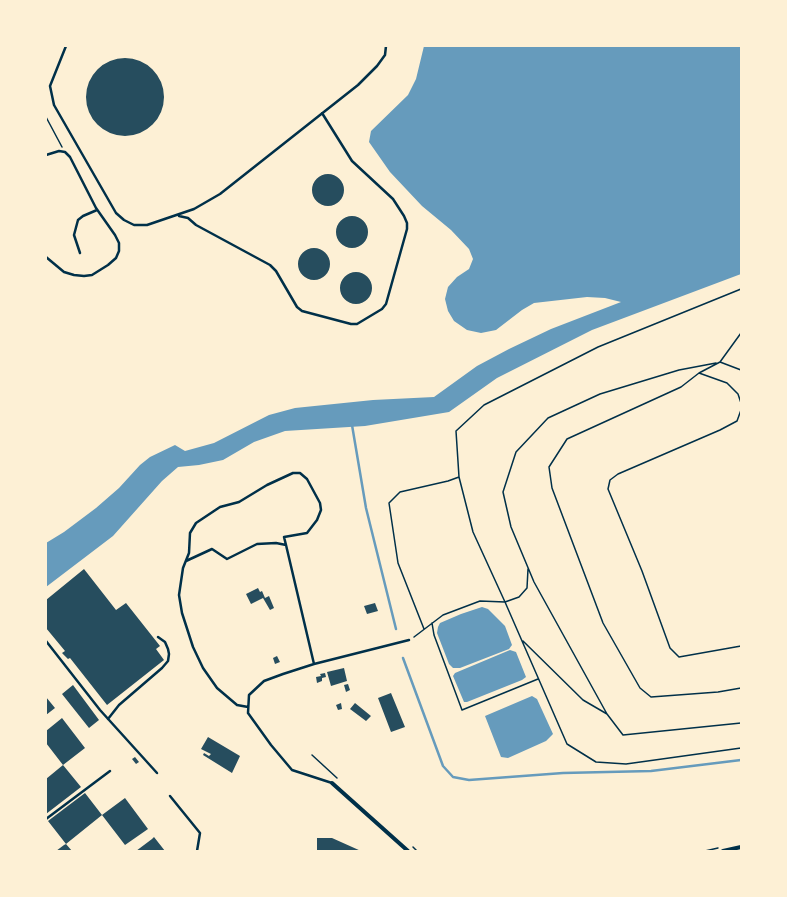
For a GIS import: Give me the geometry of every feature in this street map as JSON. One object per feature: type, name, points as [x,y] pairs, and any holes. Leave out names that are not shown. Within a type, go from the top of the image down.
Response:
[{"type":"street","points":[[332,783],[408,851]]},
{"type":"street","points":[[723,851],[741,847]]},
{"type":"lane","points":[[66,46],[50,86],[54,105],[116,213],[124,220],[134,225],[146,226],[194,209],[220,194],[358,85],[377,66],[385,55],[386,46]]},
{"type":"lane","points":[[178,215],[188,218],[196,225],[270,265],[276,271],[297,307],[302,311],[356,324],[382,309],[386,304],[407,229],[407,223],[393,199],[352,161],[322,113]]},
{"type":"lane","points":[[46,155],[59,151],[65,152],[70,157],[97,210],[119,243],[119,251],[116,258],[92,275],[74,275],[64,272],[46,257]]},
{"type":"lane","points":[[80,253],[74,235],[78,220],[83,216],[97,210]]},
{"type":"lane","points":[[248,707],[237,705],[217,688],[203,668],[182,614],[179,595],[183,568],[189,553],[190,533],[196,523],[220,507],[239,502],[293,473],[300,473],[307,479],[320,503],[320,510],[317,520],[306,533],[284,537],[314,664]]},
{"type":"lane","points":[[186,561],[212,549],[227,559],[257,544],[276,543],[286,545]]},
{"type":"lane","points":[[108,719],[119,705],[168,661],[168,649],[158,636]]},
{"type":"lane","points":[[332,783],[292,770],[271,745],[248,713],[249,695],[264,681],[314,664],[409,640]]},
{"type":"lane","points":[[46,641],[108,719],[156,773]]},
{"type":"lane","points":[[46,819],[110,771]]},
{"type":"lane","points":[[170,796],[200,833],[197,851]]},
{"type":"path","points":[[46,116],[65,152]]},
{"type":"path","points":[[741,289],[598,347],[484,406],[456,431],[459,477],[472,532],[522,639],[568,744],[596,762],[626,764],[741,748]]},
{"type":"path","points":[[741,333],[720,362],[698,373],[681,387],[567,439],[549,467],[552,488],[603,623],[640,688],[652,697],[718,692],[741,688]]},
{"type":"path","points":[[741,370],[720,362],[679,370],[600,394],[548,418],[516,452],[503,492],[511,527],[534,582],[607,714],[623,735],[741,723]]},
{"type":"path","points":[[698,373],[727,383],[738,394],[741,403]]},
{"type":"path","points":[[741,410],[737,420],[720,430],[618,474],[610,480],[608,488],[642,571],[670,648],[679,657],[741,646]]},
{"type":"path","points":[[424,629],[398,562],[389,503],[400,492],[459,477]]},
{"type":"path","points":[[409,640],[443,615],[480,602],[505,602],[519,597],[527,588],[528,568]]},
{"type":"path","points":[[432,622],[434,635],[462,710],[539,678]]},
{"type":"path","points":[[522,639],[583,700],[607,714]]},
{"type":"water","points":[[424,46],[741,46],[741,274],[592,330],[497,378],[449,412],[365,426],[285,431],[254,442],[223,460],[199,465],[178,467],[162,481],[113,536],[46,587],[46,543],[64,532],[96,508],[119,488],[140,465],[150,457],[175,445],[185,451],[214,443],[269,415],[295,408],[373,400],[434,397],[477,366],[509,349],[551,329],[621,302],[605,298],[587,297],[534,303],[522,310],[496,330],[481,333],[467,330],[454,321],[448,311],[445,299],[448,287],[457,277],[469,269],[473,259],[469,249],[451,230],[422,206],[390,172],[369,142],[371,131],[408,95],[416,79]]},
{"type":"water","points":[[482,607],[488,609],[505,626],[512,645],[509,649],[460,668],[453,668],[449,664],[437,633],[438,627],[440,623]]},
{"type":"water","points":[[510,650],[516,652],[526,677],[522,680],[464,702],[453,676],[455,673]]},
{"type":"water","points":[[532,696],[537,699],[553,734],[546,741],[508,758],[501,757],[485,716]]},
{"type":"building","points":[[125,58],[140,61],[147,65],[157,75],[161,82],[164,97],[161,112],[157,119],[147,129],[140,133],[125,136],[110,133],[103,129],[93,119],[89,112],[86,97],[89,82],[93,75],[103,65],[110,61]]},
{"type":"building","points":[[328,174],[334,175],[341,181],[344,190],[343,196],[337,203],[328,206],[322,205],[315,199],[312,190],[313,184],[319,177]]},
{"type":"building","points":[[352,216],[358,217],[365,223],[368,232],[367,238],[361,245],[352,248],[346,247],[339,241],[336,232],[337,226],[343,219]]},
{"type":"building","points":[[314,248],[320,249],[327,255],[330,264],[329,270],[323,277],[314,280],[308,279],[301,273],[298,264],[299,258],[305,251]]},
{"type":"building","points":[[356,272],[362,273],[369,279],[372,288],[371,294],[365,301],[356,304],[350,303],[343,297],[340,288],[341,282],[347,275]]},
{"type":"building","points":[[84,569],[116,610],[126,603],[160,646],[156,649],[164,660],[107,705],[70,658],[68,659],[62,653],[65,651],[46,628],[46,600]]},
{"type":"building","points":[[258,588],[260,592],[262,591],[265,598],[269,596],[274,608],[270,610],[263,598],[251,604],[246,594]]},
{"type":"building","points":[[375,603],[378,611],[367,614],[364,606]]},
{"type":"building","points":[[277,656],[280,662],[275,664],[273,658]]},
{"type":"building","points":[[344,668],[347,681],[331,686],[327,672]]},
{"type":"building","points":[[325,673],[326,677],[322,678],[322,681],[317,683],[316,677]]},
{"type":"building","points":[[348,684],[350,690],[346,692],[344,685]]},
{"type":"building","points":[[73,685],[99,720],[89,728],[62,694]]},
{"type":"building","points":[[391,693],[405,727],[391,732],[378,698]]},
{"type":"building","points":[[46,697],[55,708],[46,715]]},
{"type":"building","points":[[341,703],[342,709],[338,710],[336,705]]},
{"type":"building","points":[[355,703],[371,716],[366,721],[350,709]]},
{"type":"building","points":[[62,718],[85,748],[63,765],[46,743],[46,731]]},
{"type":"building","points":[[208,737],[240,756],[232,773],[203,755],[204,753],[209,756],[211,754],[201,749]]},
{"type":"building","points":[[135,757],[139,762],[136,764],[132,759]]},
{"type":"building","points":[[63,765],[81,787],[46,814],[46,779]]},
{"type":"building","points":[[85,793],[102,815],[66,844],[48,821]]},
{"type":"building","points":[[125,798],[148,829],[125,845],[102,815]]},
{"type":"building","points":[[154,837],[165,851],[136,851],[152,839]]},
{"type":"building","points":[[317,838],[332,838],[361,851],[317,851]]},
{"type":"building","points":[[66,844],[72,851],[56,851],[64,845]]},
{"type":"waterway","points":[[352,425],[366,508],[396,629]]},
{"type":"waterway","points":[[403,658],[443,766],[453,777],[469,780],[563,773],[651,771],[741,760]]}]
